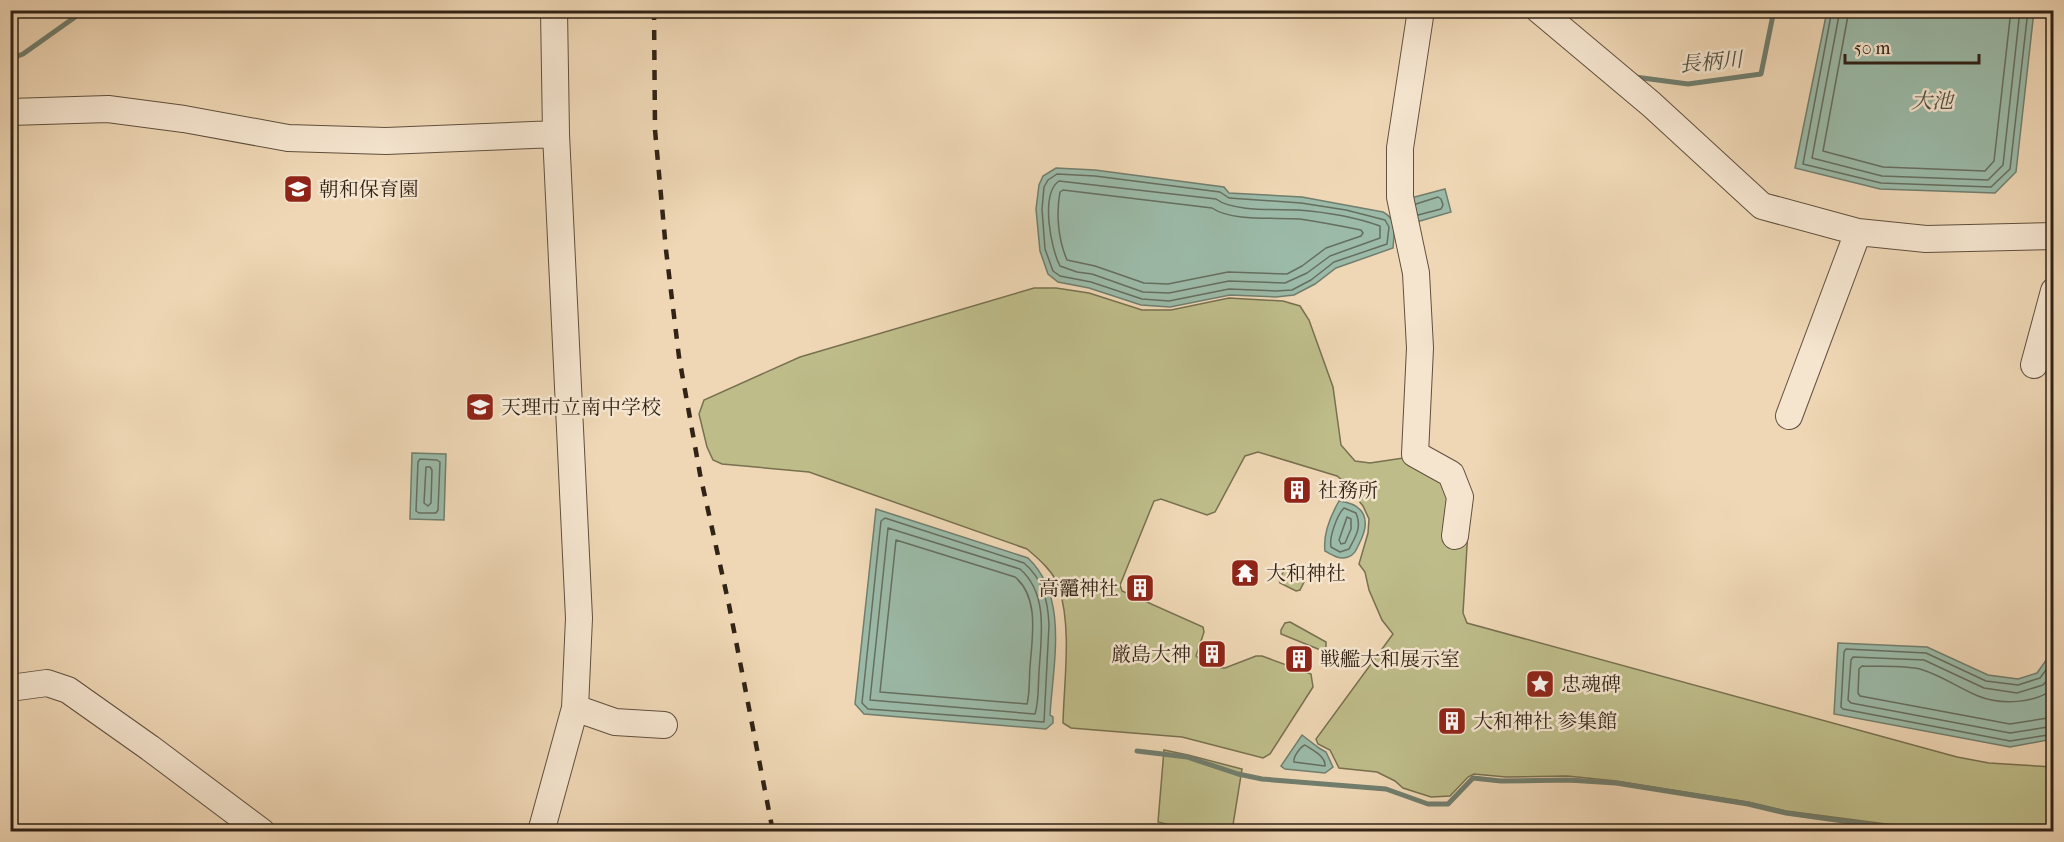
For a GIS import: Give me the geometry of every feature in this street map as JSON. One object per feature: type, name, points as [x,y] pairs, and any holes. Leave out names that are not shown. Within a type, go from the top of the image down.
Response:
[{"type":"street","points":[[541,831],[575,708],[579,618],[556,134],[554,10]]},
{"type":"street","points":[[1421,10],[1400,148],[1400,197],[1416,273],[1420,348],[1415,454],[1451,474],[1460,497],[1455,536]]},
{"type":"street","points":[[1539,10],[1570,23],[1651,104],[1762,206],[1858,232],[1926,239],[2054,236]]},
{"type":"street","points":[[10,112],[108,109],[184,119],[288,138],[386,141],[556,134]]},
{"type":"street","points":[[1789,416],[1858,232]]},
{"type":"street","points":[[2034,365],[2054,291]]},
{"type":"street","points":[[10,688],[47,683],[78,696],[262,831]]},
{"type":"street","points":[[575,708],[615,722],[664,725]]},
{"type":"shaded area","points":[[1034,288],[1056,288],[1089,293],[1142,310],[1171,310],[1229,298],[1283,301],[1300,306],[1309,320],[1333,387],[1341,445],[1355,461],[1370,463],[1430,454],[1469,513],[1463,613],[1467,623],[1957,757],[1989,763],[2053,767],[2053,831],[1930,831],[1786,811],[1748,802],[1616,781],[1567,776],[1506,777],[1474,774],[1468,777],[1450,796],[1431,797],[1403,788],[1377,772],[1339,768],[1330,750],[1318,744],[1316,739],[1393,634],[1382,620],[1369,590],[1365,572],[1359,564],[1368,533],[1369,519],[1363,506],[1337,476],[1258,452],[1245,456],[1215,512],[1207,515],[1161,499],[1154,501],[1120,585],[1122,591],[1203,627],[1204,632],[1196,656],[1205,662],[1225,668],[1256,656],[1262,656],[1311,674],[1313,687],[1270,754],[1263,758],[1182,737],[1071,728],[1063,723],[1066,637],[1063,604],[1054,577],[1027,549],[809,472],[722,464],[713,460],[707,447],[699,414],[704,400],[800,357]]},
{"type":"shaded area","points":[[1286,567],[1295,567],[1305,576],[1300,590],[1296,591],[1280,583],[1279,580]]},
{"type":"shaded area","points":[[1290,622],[1326,642],[1323,651],[1281,634],[1285,623]]},
{"type":"shaded area","points":[[1164,750],[1242,769],[1232,831],[1193,831],[1158,822]]},
{"type":"water","name":"大池","points":[[1827,11],[2034,11],[2016,172],[1995,193],[1880,189],[1795,168]]},
{"type":"water","points":[[1056,168],[1095,170],[1224,187],[1229,193],[1302,197],[1383,212],[1393,223],[1393,248],[1336,268],[1315,284],[1294,295],[1276,297],[1230,295],[1170,307],[1141,305],[1089,288],[1058,282],[1048,274],[1040,251],[1036,209],[1039,185],[1043,176]]},
{"type":"water","points":[[1445,189],[1451,212],[1413,223],[1407,199]]},
{"type":"water","points":[[412,453],[446,454],[444,520],[410,519]]},
{"type":"water","points":[[1339,501],[1360,509],[1365,520],[1365,527],[1357,549],[1345,558],[1336,557],[1325,551],[1328,525]]},
{"type":"water","points":[[876,509],[1028,558],[1041,574],[1054,611],[1056,632],[1050,715],[1053,717],[1053,723],[1046,729],[864,714],[855,704]]},
{"type":"water","points":[[1838,643],[1927,647],[1988,675],[2018,679],[2037,673],[2047,659],[2053,644],[2053,739],[2010,747],[1834,714]]},
{"type":"water","points":[[1302,735],[1326,752],[1333,767],[1325,773],[1285,769],[1281,766]]},
{"type":"waterway","name":"長柄川","points":[[10,59],[23,54],[85,10]]},
{"type":"waterway","name":"長柄川","points":[[1635,77],[1688,84],[1761,74],[1774,10]]},
{"type":"waterway","points":[[1137,751],[1187,757],[1238,774],[1262,779],[1386,789],[1428,804],[1448,804],[1473,778],[1501,781],[1568,780],[1616,783],[1748,804],[1786,813],[1922,832]]},
{"type":"railway","points":[[654,10],[655,130],[679,357],[700,474],[729,605],[773,832]]},
{"type":"place","name":"朝和保育園","points":[[298,189]]},
{"type":"place","name":"天理市立南中学校","points":[[480,407]]},
{"type":"place","name":"社務所","points":[[1297,490]]},
{"type":"place","name":"大和神社","points":[[1245,573]]},
{"type":"place","name":"高龗神社","points":[[1140,588]]},
{"type":"place","name":"厳島大神","points":[[1212,654]]},
{"type":"place","name":"戦艦大和展示室","points":[[1299,659]]},
{"type":"place","name":"忠魂碑","points":[[1540,684]]},
{"type":"place","name":"大和神社 参集館","points":[[1452,721]]}]
